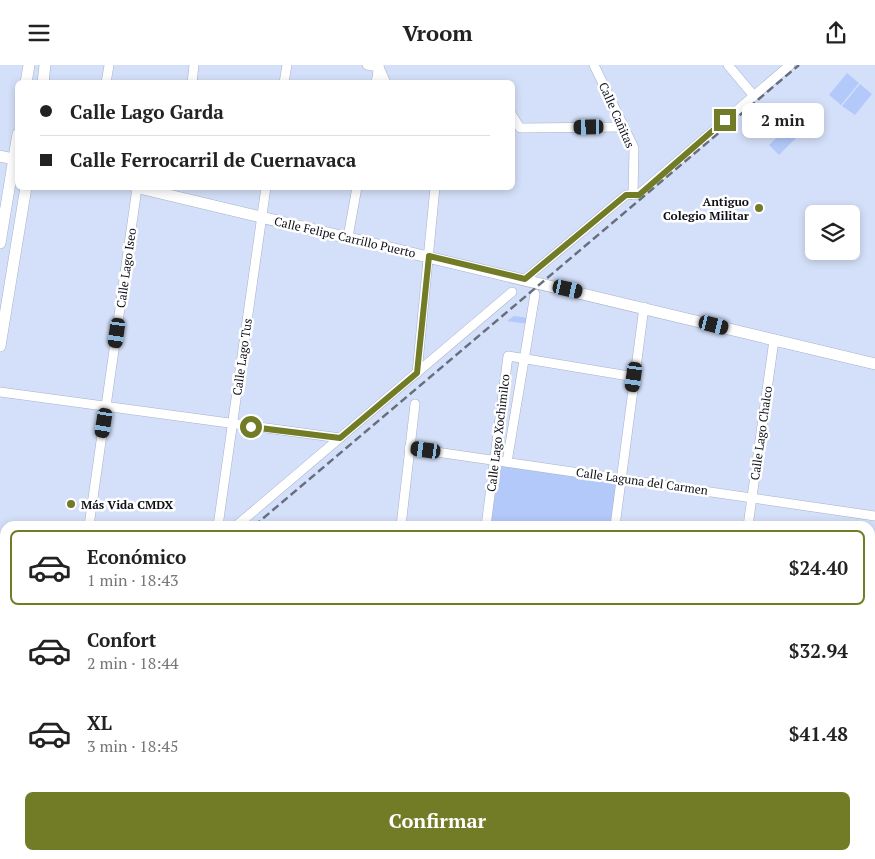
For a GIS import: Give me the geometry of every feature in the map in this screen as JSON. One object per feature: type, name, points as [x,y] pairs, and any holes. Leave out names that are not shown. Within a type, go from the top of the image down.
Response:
[{"type":"street","points":[[26,80],[29,65]]},
{"type":"street","points":[[44,80],[46,65]]},
{"type":"street","points":[[106,80],[109,65]]},
{"type":"street","points":[[192,80],[194,65]]},
{"type":"street","points":[[284,80],[287,65]]},
{"type":"street","points":[[367,65],[379,66]]},
{"type":"street","name":"Calle Cañitas","points":[[594,65],[634,148],[633,195]]},
{"type":"street","points":[[728,65],[754,96]]},
{"type":"street","points":[[525,279],[626,195],[639,195],[790,65]]},
{"type":"street","points":[[377,80],[379,66]]},
{"type":"street","points":[[379,66],[385,80]]},
{"type":"street","points":[[515,120],[520,128],[624,127]]},
{"type":"street","points":[[0,156],[15,159]]},
{"type":"street","points":[[0,243],[15,164]]},
{"type":"street","points":[[0,346],[26,190]]},
{"type":"street","name":"Calle Lago Iseo","points":[[90,521],[136,190]]},
{"type":"street","name":"Calle Felipe Carrillo Puerto","points":[[155,190],[174,192],[261,217],[644,307],[875,364]]},
{"type":"street","name":"Calle Lago Tus","points":[[219,521],[266,190]]},
{"type":"street","points":[[348,237],[356,190]]},
{"type":"street","points":[[417,373],[435,190]]},
{"type":"street","points":[[242,521],[512,291]]},
{"type":"street","name":"Calle Lago Xochimilco","points":[[507,462],[535,293]]},
{"type":"street","points":[[616,521],[644,307]]},
{"type":"street","name":"Calle Lago Chalco","points":[[749,521],[774,340]]},
{"type":"street","name":"Calle Lago Xochimilco","points":[[487,521],[507,357],[524,357]]},
{"type":"street","points":[[524,357],[634,377]]},
{"type":"street","points":[[0,392],[340,438]]},
{"type":"street","points":[[402,521],[415,404]]},
{"type":"street","name":"Calle Laguna del Carmen","points":[[409,448],[875,516]]},
{"type":"shaded area","points":[[847,73],[859,83],[841,105],[829,95]]},
{"type":"shaded area","points":[[860,84],[872,94],[855,115],[842,106]]},
{"type":"shaded area","points":[[811,104],[821,114],[801,133],[791,123]]},
{"type":"shaded area","points":[[789,126],[798,136],[779,155],[769,145]]},
{"type":"shaded area","points":[[514,316],[529,318],[528,324],[507,321]]},
{"type":"shaded area","points":[[499,465],[617,481],[611,521],[491,521]]},
{"type":"railway","points":[[260,521],[799,65]]},
{"type":"place","name":"Antiguo Colegio Militar","points":[[759,208]]},
{"type":"place","name":"Más Vida CMDX","points":[[71,504]]},
{"type":"route","points":[[251,427],[340,438],[417,373],[429,256],[525,279],[626,195],[639,195],[725,120]]}]
